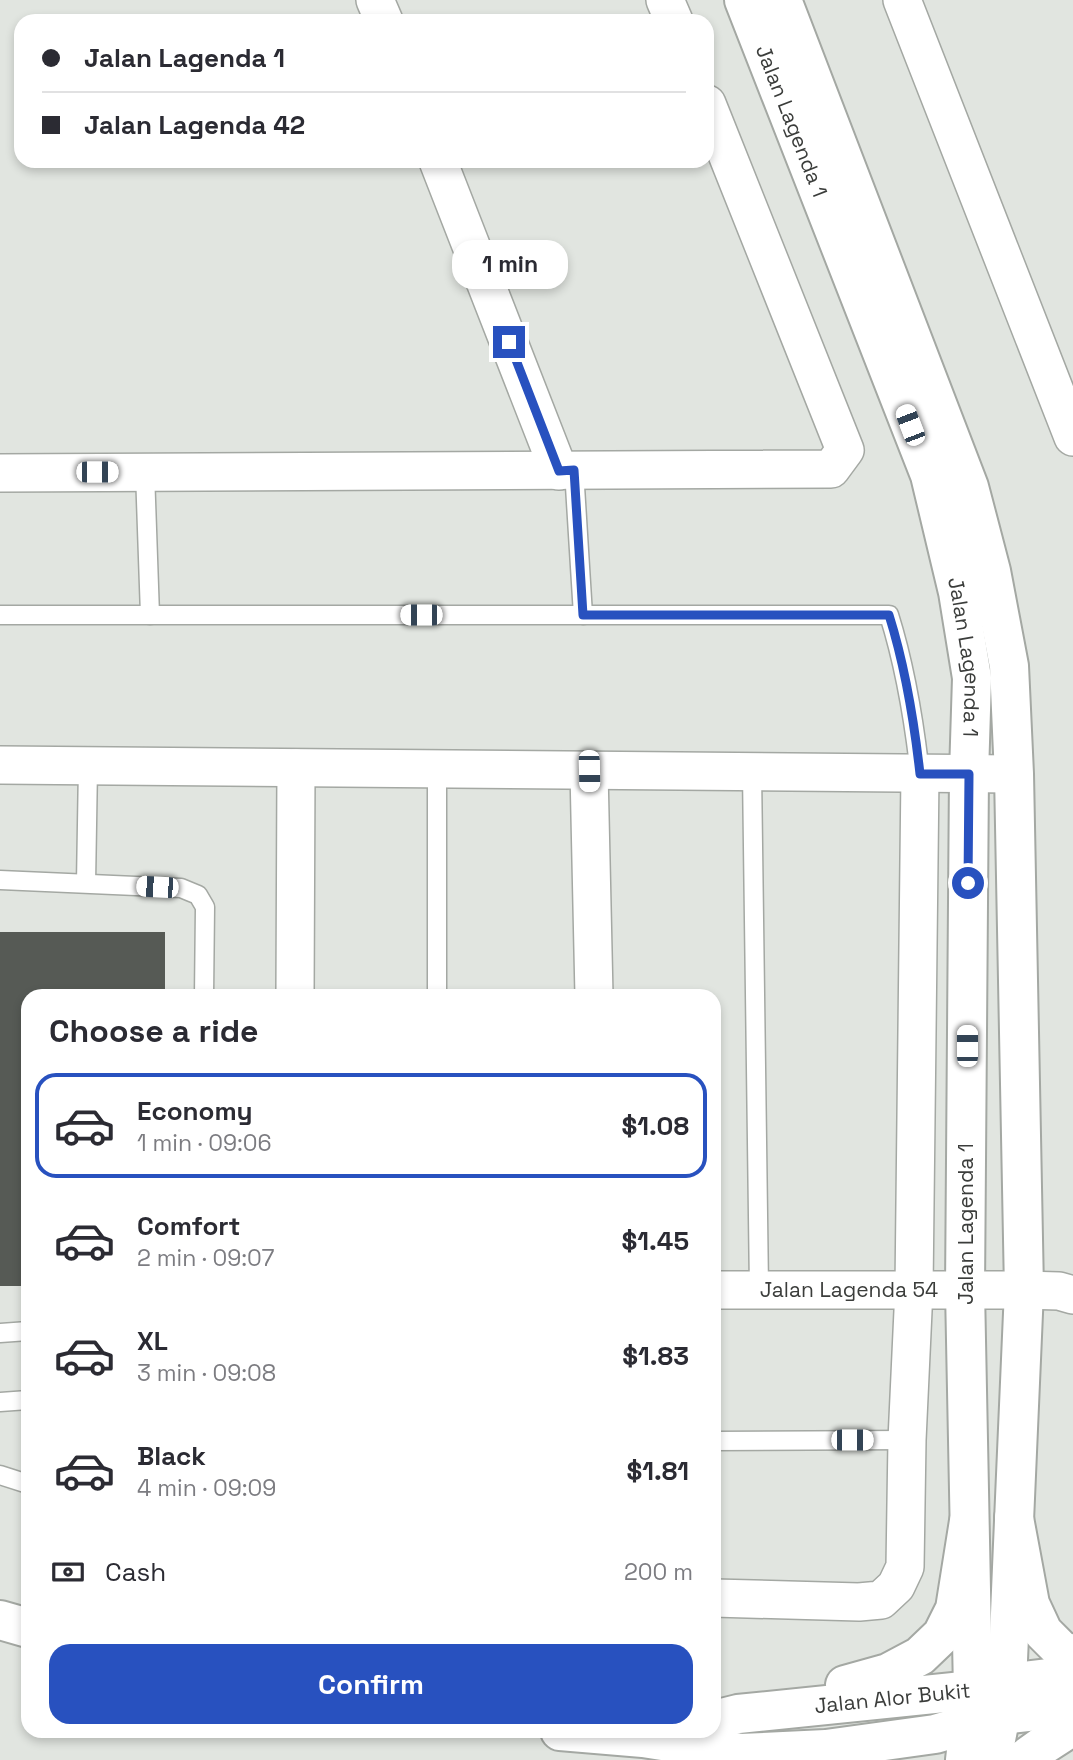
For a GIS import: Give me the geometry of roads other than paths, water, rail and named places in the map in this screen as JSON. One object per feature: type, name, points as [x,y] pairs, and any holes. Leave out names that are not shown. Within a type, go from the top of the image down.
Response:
[{"type":"street","name":"Jalan Lagenda 1","points":[[744,0],[930,475],[958,592],[972,678],[965,1290],[969,1521],[983,1714]]},
{"type":"street","name":"Jalan Lagenda 1","points":[[782,0],[970,487],[991,571],[1009,666],[1014,775],[1024,1290],[1014,1518],[983,1714]]},
{"type":"street","points":[[902,0],[1073,437]]},
{"type":"street","points":[[0,473],[831,469],[845,450],[714,122]]},
{"type":"street","points":[[441,168],[567,470]]},
{"type":"street","points":[[0,765],[1014,775]]},
{"type":"street","points":[[295,989],[296,768]]},
{"type":"street","points":[[589,771],[594,989]]},
{"type":"street","points":[[721,1598],[859,1602],[881,1600],[896,1586],[905,1567],[907,1440],[914,1289],[920,774]]},
{"type":"street","name":"Jalan Lagenda 54","points":[[721,1290],[1024,1290],[1059,1291],[1073,1295]]},
{"type":"street","points":[[1014,1518],[1030,1604],[1043,1632],[1062,1651],[1073,1654]]},
{"type":"street","points":[[726,1717],[888,1673],[920,1656],[942,1635],[955,1609],[969,1521]]},
{"type":"street","points":[[0,1620],[21,1626]]},
{"type":"street","name":"Jalan Alor Bukit","points":[[675,1738],[741,1753],[826,1749],[935,1734],[1073,1675]]},
{"type":"street","name":"Jalan Alor Bukit","points":[[726,1717],[983,1714],[1073,1707]]},
{"type":"street","points":[[983,1714],[992,1760]]},
{"type":"street","points":[[1023,1760],[1073,1727]]},
{"type":"street","points":[[826,1749],[870,1752],[906,1760]]},
{"type":"lane","points":[[567,470],[583,615]]},
{"type":"lane","points":[[145,472],[150,615]]},
{"type":"lane","points":[[0,615],[889,615],[908,692],[920,774]]},
{"type":"lane","points":[[86,883],[88,766]]},
{"type":"lane","points":[[437,769],[437,989]]},
{"type":"lane","points":[[752,772],[759,1289]]},
{"type":"lane","points":[[0,880],[181,888],[198,895],[205,907],[204,989]]},
{"type":"lane","points":[[0,1333],[21,1332]]},
{"type":"lane","points":[[0,1402],[21,1400]]},
{"type":"lane","points":[[721,1441],[907,1440]]},
{"type":"lane","points":[[0,1475],[21,1482]]}]
